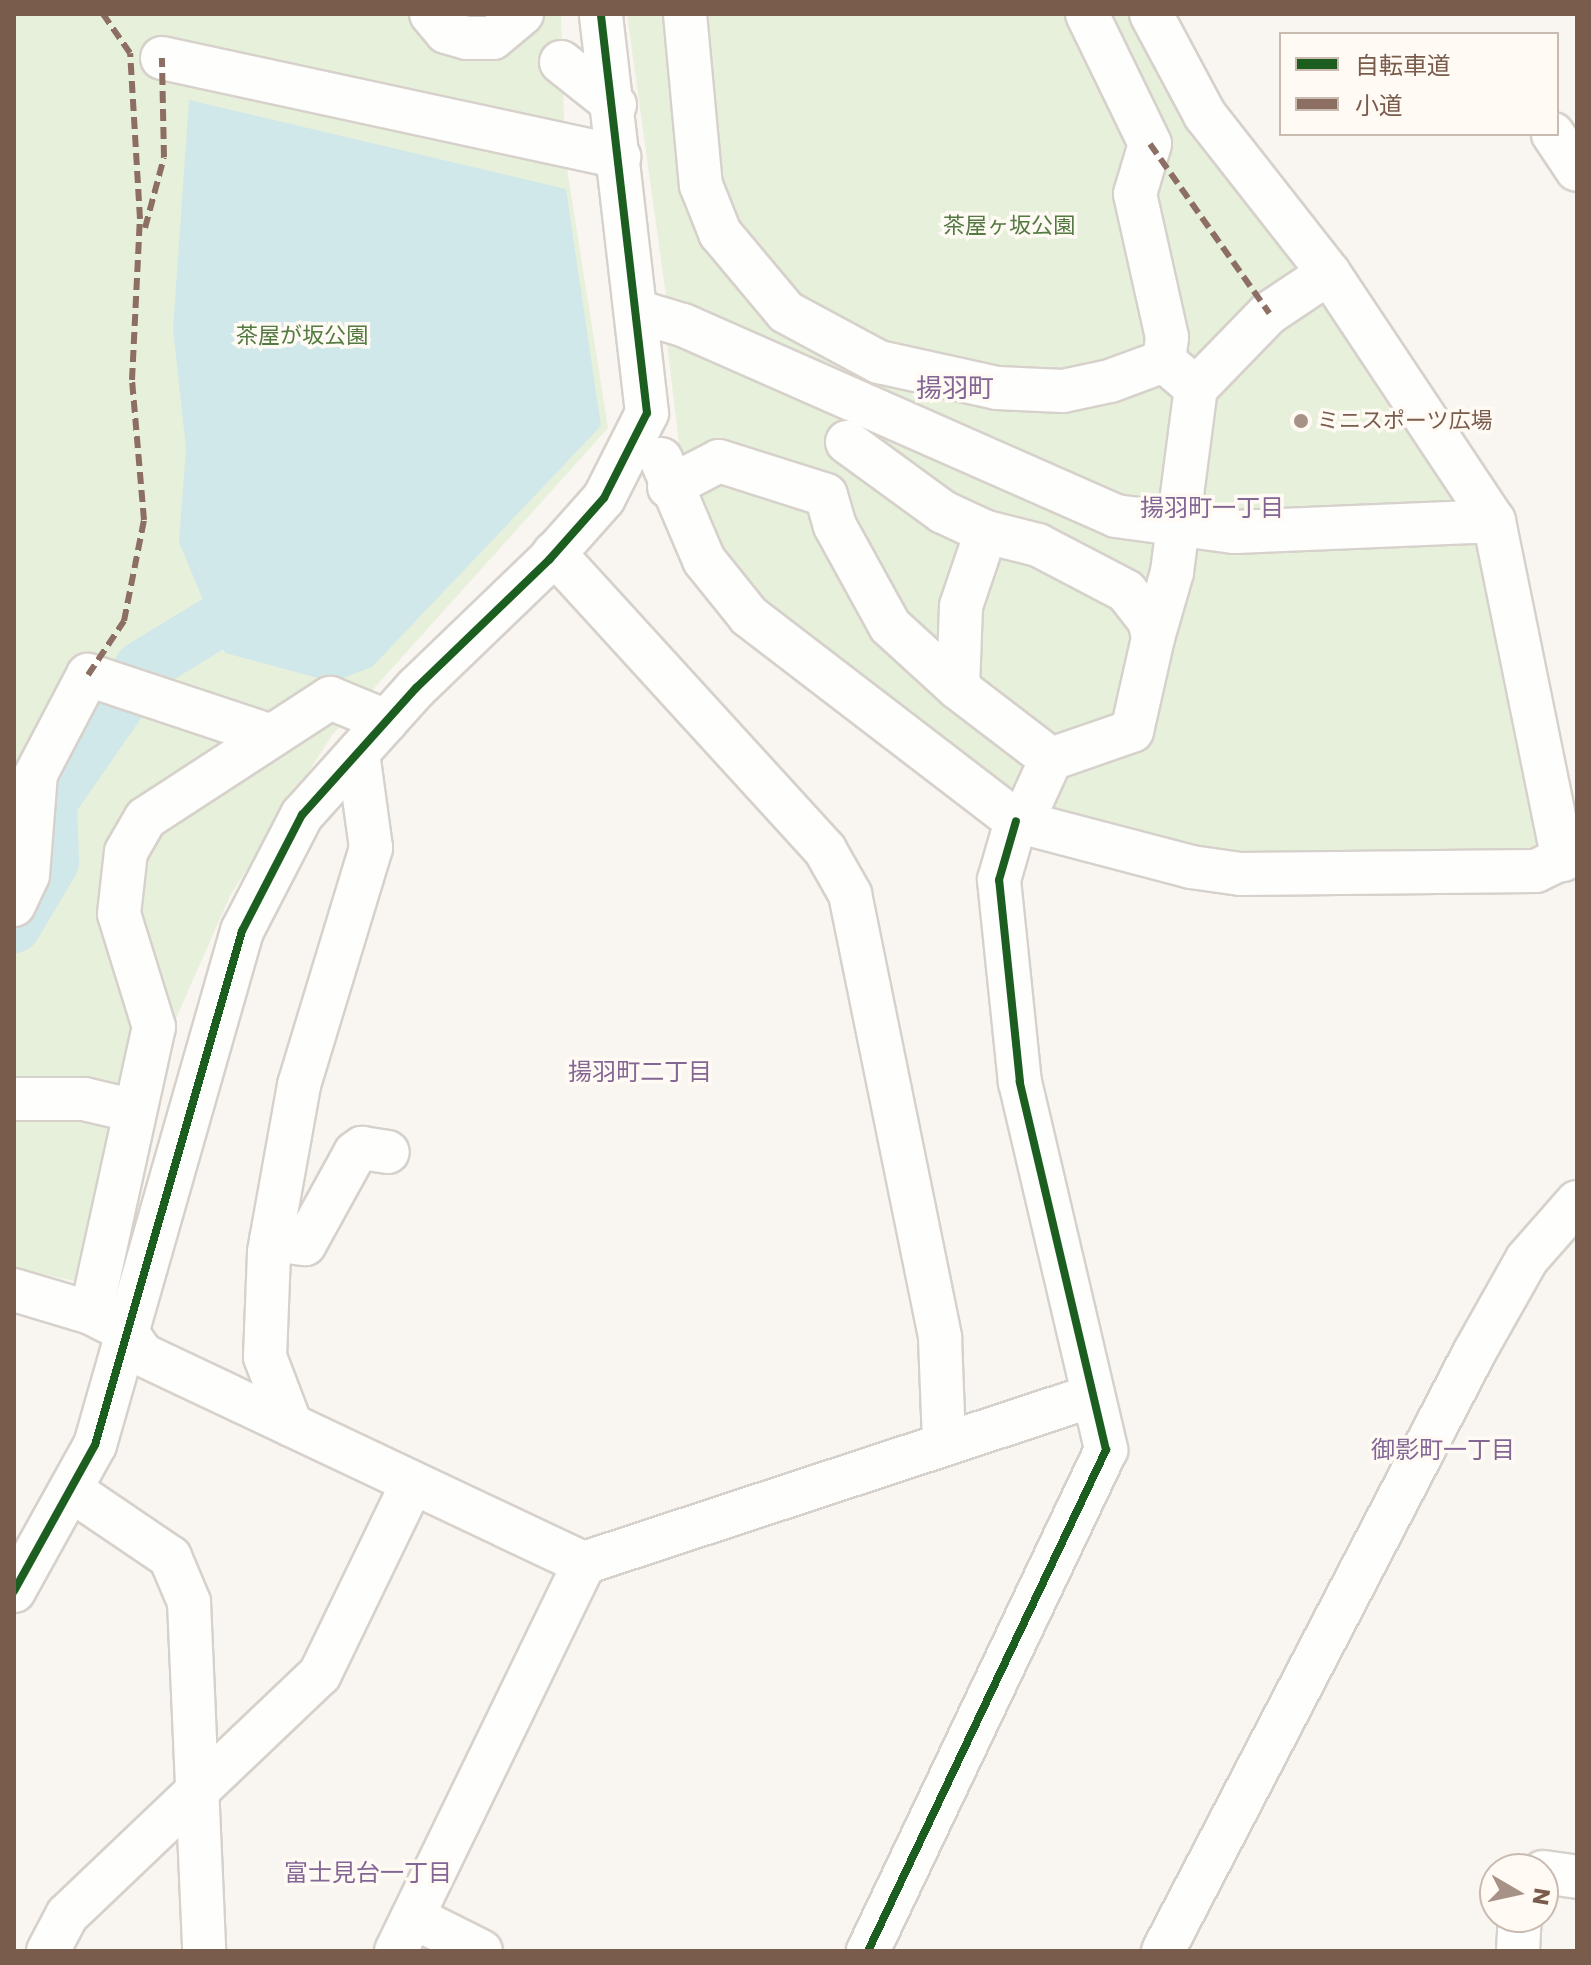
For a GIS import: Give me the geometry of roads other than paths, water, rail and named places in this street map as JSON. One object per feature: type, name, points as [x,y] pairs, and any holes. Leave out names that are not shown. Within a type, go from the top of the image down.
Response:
[{"type":"street","points":[[431,14],[446,32],[467,38],[493,38],[522,14]]},
{"type":"street","points":[[601,14],[639,312],[647,413],[669,487],[704,560],[749,616],[1016,821],[1191,867],[1241,874],[1536,871],[1570,855],[1494,521],[1329,273],[1205,115],[1151,14]]},
{"type":"street","points":[[685,14],[697,157],[720,233],[786,312],[879,362],[997,388],[1063,391],[1110,381],[1164,361]]},
{"type":"street","points":[[1087,14],[1150,144],[1135,194],[1167,337],[1164,361]]},
{"type":"street","points":[[162,58],[619,157]]},
{"type":"street","points":[[561,62],[615,105]]},
{"type":"street","points":[[1554,136],[1577,170]]},
{"type":"street","points":[[868,1951],[1106,1450],[1020,1082],[999,880],[1016,821],[1030,805],[1051,759],[1132,731],[1178,528],[1196,388],[1269,313],[1329,273]]},
{"type":"street","points":[[639,312],[683,325],[854,423],[1116,516],[1178,528],[1282,532],[1494,521]]},
{"type":"street","points":[[1164,361],[1196,388]]},
{"type":"street","points":[[879,362],[826,495],[835,526],[890,626],[958,688],[1051,759]]},
{"type":"street","points":[[109,1322],[242,931],[302,815],[386,721],[554,553],[604,498],[647,413]]},
{"type":"street","points":[[854,423],[920,497],[986,532],[1038,545],[1126,591],[1149,620],[1153,638]]},
{"type":"street","points":[[669,487],[719,461],[826,495]]},
{"type":"street","points":[[958,688],[961,606],[986,532]]},
{"type":"street","points":[[554,553],[825,850],[850,894],[940,1338],[944,1443]]},
{"type":"street","points":[[14,905],[28,875],[36,774],[88,675],[271,736]]},
{"type":"street","points":[[14,1591],[95,1445],[135,1111],[154,1027],[119,914],[126,852],[146,818],[330,698],[386,721]]},
{"type":"street","points":[[291,1425],[265,1357],[271,1240],[299,1085],[371,848],[358,753]]},
{"type":"street","points":[[14,1099],[84,1099],[135,1111]]},
{"type":"street","points":[[271,1240],[305,1244],[355,1153],[362,1148],[388,1152]]},
{"type":"street","points":[[1163,1951],[1474,1353],[1527,1259],[1577,1202]]},
{"type":"street","points":[[14,1290],[109,1322],[143,1355],[584,1563],[1092,1396]]},
{"type":"street","points":[[48,1951],[67,1915],[320,1674],[412,1484]]},
{"type":"street","points":[[71,1490],[170,1557],[189,1602],[204,1951]]},
{"type":"street","points":[[481,1951],[405,1934],[584,1563]]},
{"type":"water","points":[[189,100],[566,189],[601,426],[372,667],[333,682],[225,653],[179,542],[186,449],[173,329]]},
{"type":"waterway","points":[[141,668],[213,624]]},
{"type":"waterway","points":[[14,926],[52,862],[50,802],[118,704]]},
{"type":"place","name":"ミニスポーツ広場","points":[[1301,421]]},
{"type":"district","name":"揚羽町","points":[[955,389]]},
{"type":"district","name":"揚羽町一丁目","points":[[1212,508]]},
{"type":"district","name":"揚羽町二丁目","points":[[640,1072]]},
{"type":"district","name":"御影町一丁目","points":[[1443,1450]]},
{"type":"district","name":"富士見台一丁目","points":[[368,1873]]},
{"type":"park label","name":"茶屋ヶ坂公園","points":[[1009,226]]},
{"type":"park label","name":"茶屋が坂公園","points":[[302,336]]}]
